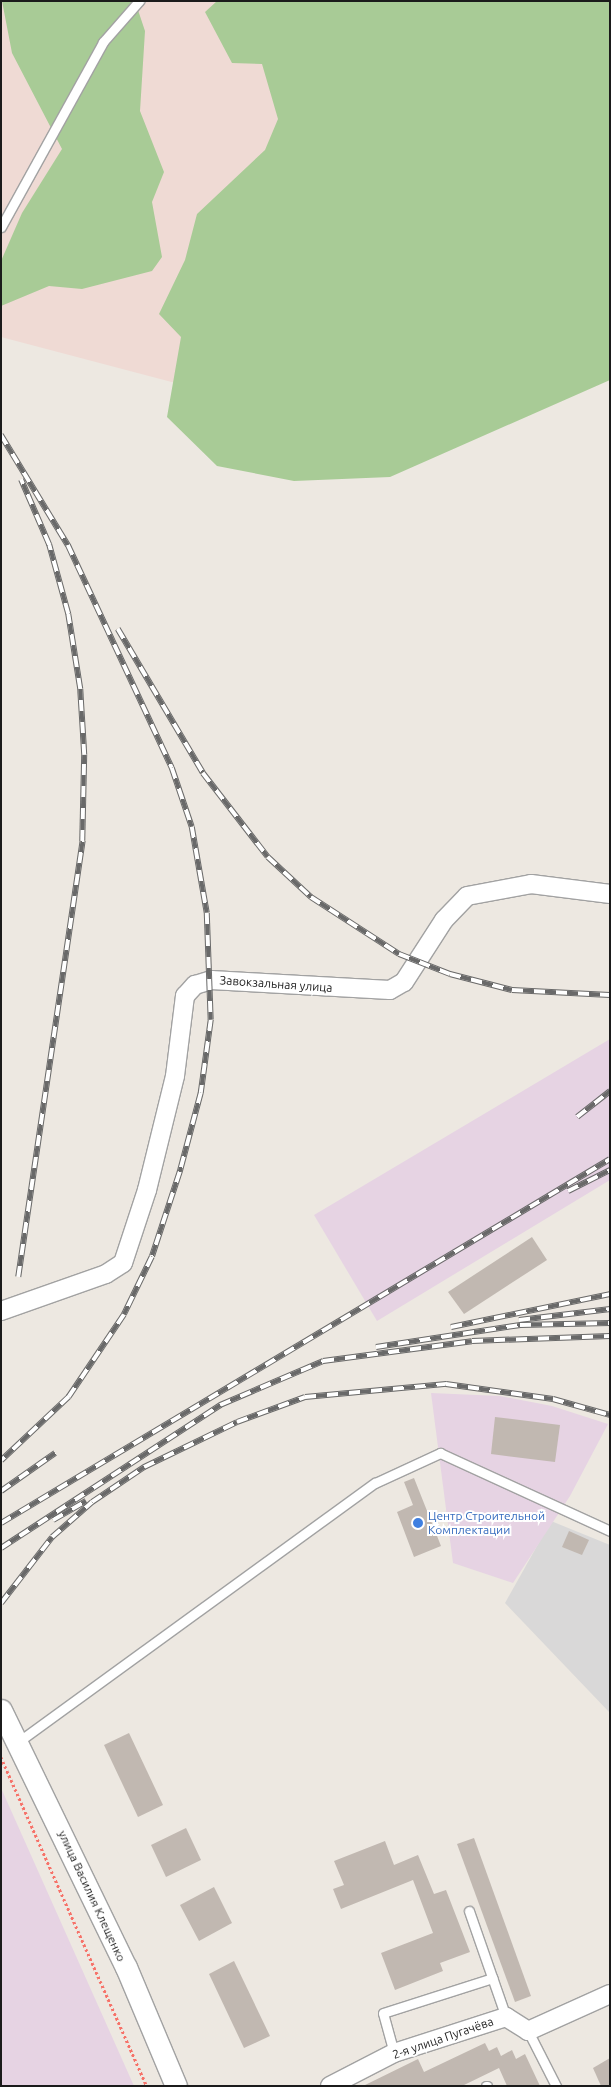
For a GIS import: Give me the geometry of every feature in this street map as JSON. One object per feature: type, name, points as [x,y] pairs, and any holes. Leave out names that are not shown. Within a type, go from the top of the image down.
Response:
[{"type":"street","name":"Завокзальная улица","points":[[1,1311],[106,1274],[122,1263],[147,1190],[175,1076],[185,996],[195,985],[211,980],[390,990],[404,982],[444,920],[467,896],[531,884],[610,894]]},
{"type":"street","name":"улица Василия Клещенко","points":[[1,1710],[126,1967],[176,2086]]},
{"type":"street","points":[[528,2031],[610,1994]]},
{"type":"street","name":"2-я улица Пугачёва","points":[[330,2086],[394,2054],[506,2017],[528,2031]]},
{"type":"lane","points":[[1,227],[103,42],[139,1]]},
{"type":"lane","points":[[18,1742],[375,1482],[440,1453],[610,1531]]},
{"type":"lane","points":[[469,1911],[506,2017]]},
{"type":"lane","points":[[394,2054],[383,2013],[493,1978]]},
{"type":"lane","points":[[528,2031],[556,2086]]},
{"type":"path","points":[[1,1757],[147,2086]]},
{"type":"shaded area","points":[[1,1],[610,1],[391,440],[1,337]]},
{"type":"shaded area","points":[[610,1039],[610,1180],[377,1321],[314,1215]]},
{"type":"shaded area","points":[[431,1393],[500,1396],[552,1406],[608,1424],[570,1496],[513,1583],[453,1563]]},
{"type":"shaded area","points":[[551,1521],[610,1545],[610,1713],[505,1603]]},
{"type":"shaded area","points":[[1,1788],[134,2086],[1,2086]]},
{"type":"green space","points":[[2,1],[135,1],[145,31],[140,111],[164,172],[152,202],[162,257],[152,271],[82,289],[49,286],[1,306],[1,261],[22,213],[62,149],[12,53]]},
{"type":"green space","points":[[217,1],[610,1],[610,380],[390,477],[294,481],[217,466],[167,417],[181,337],[159,314],[185,260],[197,214],[265,150],[278,119],[262,64],[232,63],[205,12]]},
{"type":"building","points":[[532,1237],[547,1260],[464,1314],[448,1292]]},
{"type":"building","points":[[495,1417],[560,1425],[555,1462],[491,1454]]},
{"type":"building","points":[[414,1478],[441,1546],[414,1557],[397,1512],[413,1505],[404,1482]]},
{"type":"building","points":[[569,1531],[589,1540],[582,1555],[562,1547]]},
{"type":"building","points":[[129,1733],[163,1805],[138,1817],[104,1745]]},
{"type":"building","points":[[186,1828],[201,1860],[166,1877],[151,1845]]},
{"type":"building","points":[[474,1838],[531,1996],[515,2002],[457,1844]]},
{"type":"building","points":[[385,1841],[394,1865],[418,1855],[434,1894],[446,1890],[470,1952],[440,1963],[443,1971],[395,1990],[381,1953],[433,1933],[413,1880],[341,1909],[333,1889],[344,1885],[334,1861]]},
{"type":"building","points":[[214,1887],[232,1923],[199,1941],[180,1905]]},
{"type":"building","points":[[234,1961],[270,2036],[244,2048],[209,1974]]},
{"type":"building","points":[[485,2043],[489,2051],[497,2047],[501,2056],[512,2050],[516,2059],[525,2054],[540,2086],[507,2086],[499,2068],[462,2086],[363,2086],[418,2059],[424,2072]]},
{"type":"building","points":[[610,2058],[610,2086],[601,2086],[593,2068]]},
{"type":"railway","points":[[1,435],[68,545],[172,768],[192,827],[207,913],[211,1020],[201,1093],[180,1172],[152,1257],[124,1315],[69,1397],[1,1461]]},
{"type":"railway","points":[[18,1277],[82,841],[84,755],[80,689],[68,614],[49,545],[21,480]]},
{"type":"railway","points":[[118,629],[203,773],[268,857],[311,897],[399,954],[450,974],[512,990],[610,995]]},
{"type":"railway","points":[[577,1117],[610,1091]]},
{"type":"railway","points":[[1,1523],[610,1159]]},
{"type":"railway","points":[[568,1191],[610,1170]]},
{"type":"railway","points":[[451,1327],[610,1294]]},
{"type":"railway","points":[[519,1320],[610,1309]]},
{"type":"railway","points":[[376,1347],[520,1325],[610,1323]]},
{"type":"railway","points":[[1,1548],[220,1405],[323,1361],[472,1341],[610,1336]]},
{"type":"railway","points":[[1,1603],[52,1537],[92,1502],[144,1467],[237,1422],[305,1397],[446,1384],[553,1399],[610,1415]]},
{"type":"railway","points":[[1,1491],[55,1453]]},
{"type":"railway","points":[[53,1520],[86,1501]]},
{"type":"place","name":"Центр Строительной Комплектации","points":[[418,1523]]}]
